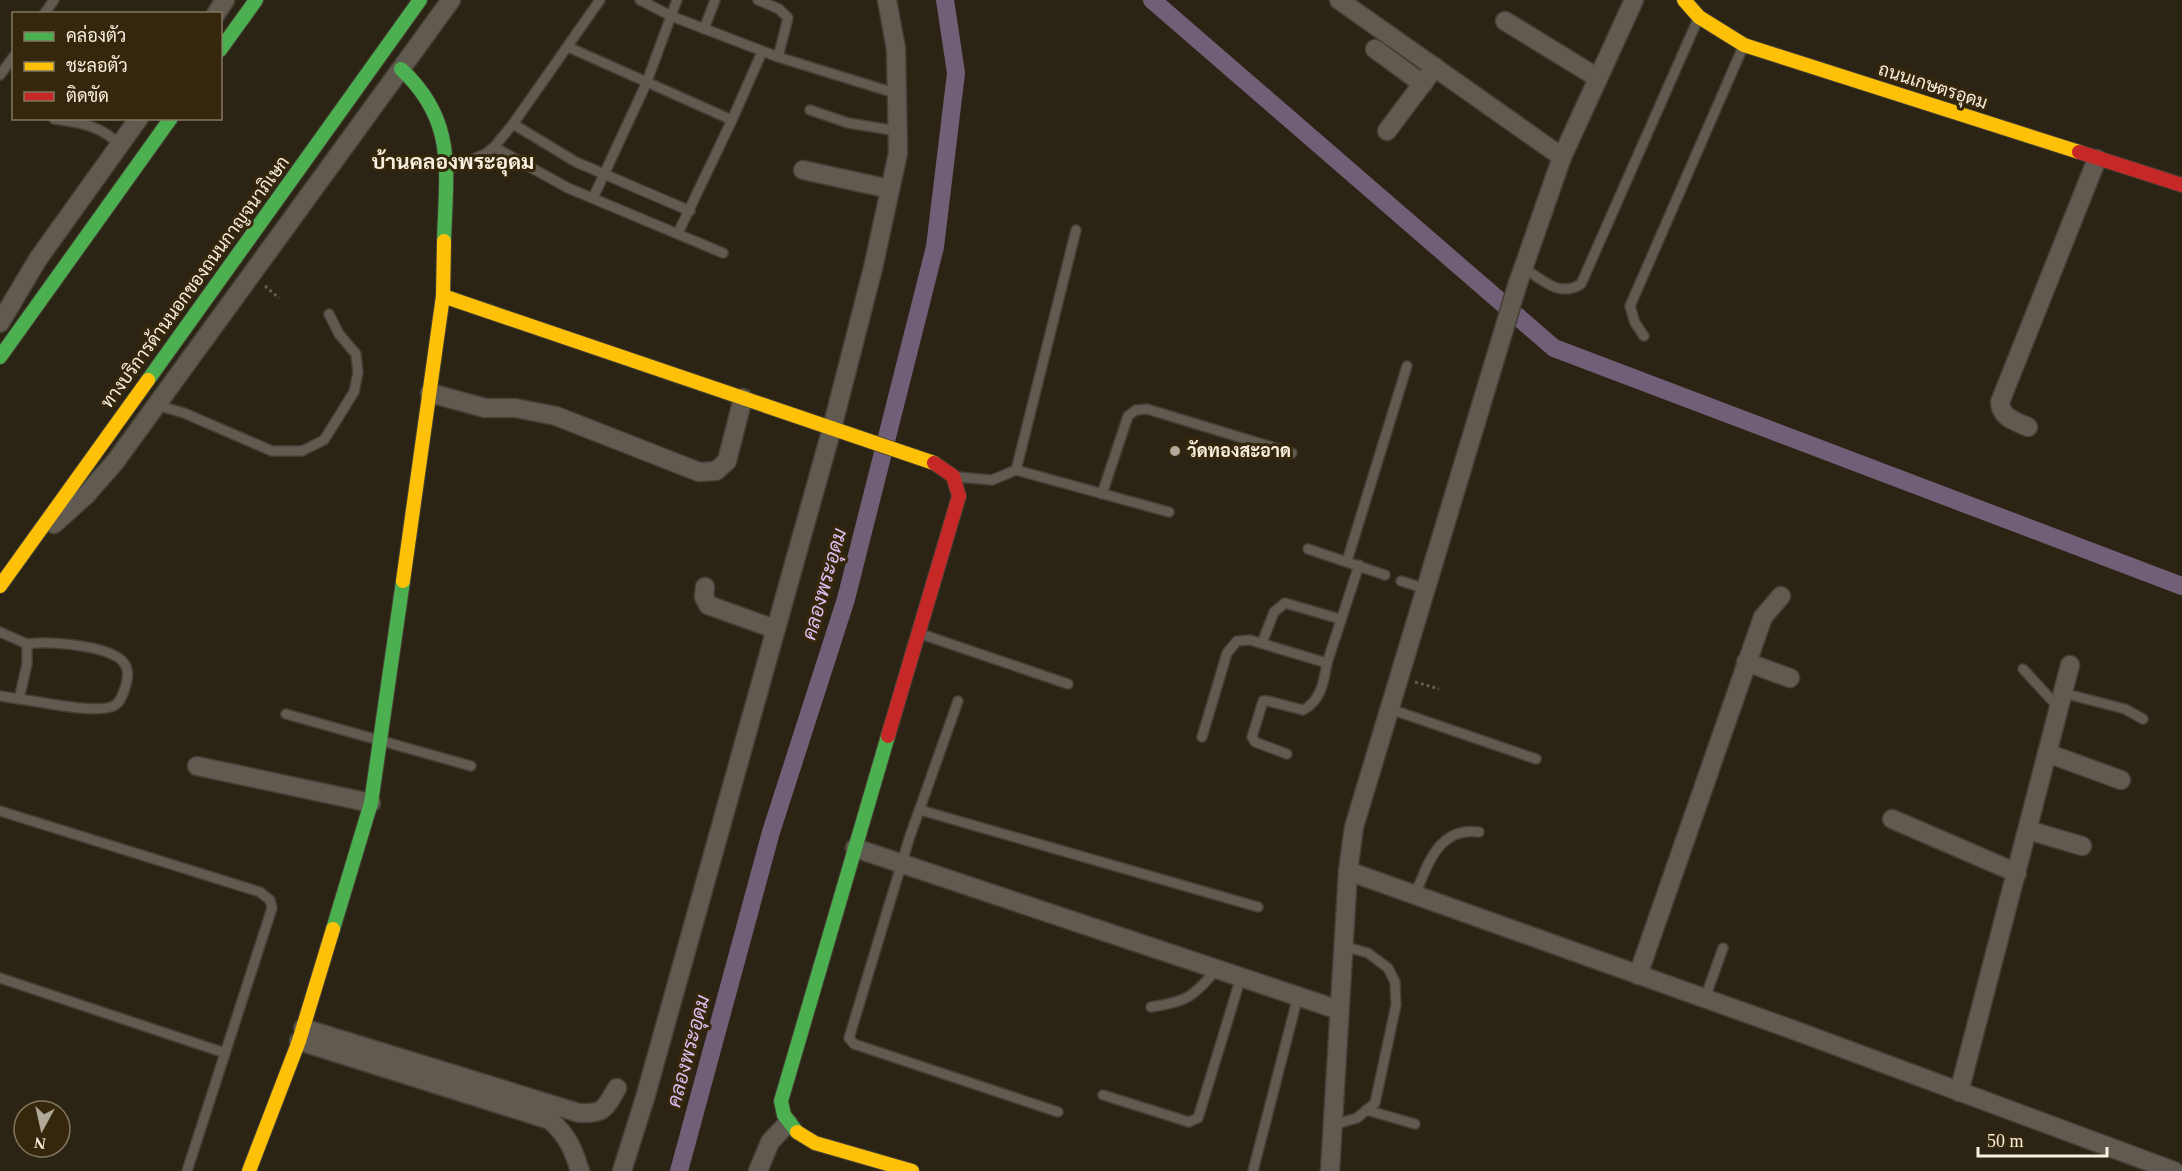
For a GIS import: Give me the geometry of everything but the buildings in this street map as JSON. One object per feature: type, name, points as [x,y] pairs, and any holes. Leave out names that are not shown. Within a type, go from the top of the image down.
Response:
[{"type":"street","points":[[222,47],[256,0]]},
{"type":"street","name":"ทางบริการด้านนอกของถนนกาญจนาภิเษก","points":[[0,586],[420,0]]},
{"type":"street","points":[[28,546],[101,479],[451,0]]},
{"type":"street","points":[[622,1171],[650,1079],[832,428],[890,189],[898,153],[898,94],[896,49],[888,0]]},
{"type":"street","points":[[1339,0],[1562,157]]},
{"type":"street","points":[[1330,1171],[1348,871],[1354,827],[1517,286],[1562,157],[1634,0]]},
{"type":"street","name":"ถนนเกษตรอุดม","points":[[1684,0],[1699,17],[1744,45],[2182,185]]},
{"type":"street","points":[[1505,21],[1598,78]]},
{"type":"street","points":[[1375,49],[1423,84]]},
{"type":"street","points":[[1387,131],[1435,67]]},
{"type":"street","points":[[249,1171],[301,1035],[371,803],[430,393],[443,296],[446,170],[443,134],[436,113],[418,85],[401,69]]},
{"type":"street","points":[[0,323],[28,273],[138,120]]},
{"type":"street","points":[[0,357],[170,120]]},
{"type":"street","points":[[2028,427],[2005,416],[2000,402],[2097,159]]},
{"type":"street","points":[[803,170],[890,189]]},
{"type":"street","points":[[443,296],[925,459],[948,469],[956,477],[959,496],[781,1101],[781,1109],[788,1123],[802,1137],[815,1143],[912,1171]]},
{"type":"street","points":[[430,393],[485,408],[515,408],[556,416],[699,472],[716,471],[727,461],[743,398]]},
{"type":"street","points":[[705,587],[704,597],[708,605],[775,628]]},
{"type":"street","points":[[1638,975],[1746,662],[1763,617],[1781,596]]},
{"type":"street","points":[[1746,662],[1790,678]]},
{"type":"street","points":[[1959,1092],[2070,665]]},
{"type":"street","points":[[2047,753],[2121,780]]},
{"type":"street","points":[[197,766],[371,803]]},
{"type":"street","points":[[1892,819],[2017,873]]},
{"type":"street","points":[[2028,830],[2082,846]]},
{"type":"street","points":[[855,848],[1340,1010]]},
{"type":"street","points":[[1348,871],[1705,998],[2174,1171]]},
{"type":"street","points":[[301,1035],[579,1113],[597,1114],[606,1107],[617,1088]]},
{"type":"street","points":[[301,1035],[550,1120],[564,1132],[572,1145],[580,1171]]},
{"type":"street","points":[[758,1171],[770,1142],[788,1123]]},
{"type":"lane","points":[[446,170],[485,154],[494,147],[513,124],[600,0]]},
{"type":"lane","points":[[640,0],[671,16],[762,52],[898,94]]},
{"type":"lane","points":[[593,198],[646,84],[677,0]]},
{"type":"lane","points":[[704,29],[715,0]]},
{"type":"lane","points":[[758,0],[779,9],[788,18],[778,57]]},
{"type":"lane","points":[[1524,268],[1559,290],[1572,290],[1581,284],[1699,17]]},
{"type":"lane","points":[[1644,336],[1635,323],[1630,306],[1744,45]]},
{"type":"lane","points":[[568,46],[646,84],[732,120]]},
{"type":"lane","points":[[678,233],[762,52]]},
{"type":"lane","points":[[0,75],[12,59]]},
{"type":"lane","points":[[810,110],[848,123],[898,131]]},
{"type":"lane","points":[[61,120],[88,124],[107,132],[120,145]]},
{"type":"lane","points":[[513,124],[576,162],[690,211]]},
{"type":"lane","points":[[494,147],[568,188],[723,253]]},
{"type":"lane","points":[[1016,470],[1076,230]]},
{"type":"lane","points":[[156,405],[184,413],[273,451],[302,450],[324,440],[354,392],[358,372],[356,354],[339,334],[329,314]]},
{"type":"lane","points":[[1347,561],[1407,366]]},
{"type":"lane","points":[[1102,494],[1128,416],[1136,410],[1147,409],[1292,453]]},
{"type":"lane","points":[[956,477],[992,480],[1016,470],[1169,512]]},
{"type":"lane","points":[[1308,549],[1385,575]]},
{"type":"lane","points":[[1287,754],[1255,742],[1252,737],[1259,707],[1263,701],[1268,700],[1304,710],[1312,706],[1320,693],[1340,619],[1359,565]]},
{"type":"lane","points":[[1401,581],[1426,589]]},
{"type":"lane","points":[[1262,643],[1274,612],[1278,606],[1285,603],[1340,619]]},
{"type":"lane","points":[[0,632],[27,644],[45,642],[71,644],[117,656],[125,664],[128,674],[122,697],[114,706],[99,708],[0,696]]},
{"type":"lane","points":[[918,633],[1068,684]]},
{"type":"lane","points":[[1202,736],[1227,653],[1237,641],[1250,640],[1327,663]]},
{"type":"lane","points":[[19,699],[27,664],[27,644]]},
{"type":"lane","points":[[2023,669],[2061,701],[2125,709],[2143,719]]},
{"type":"lane","points":[[958,701],[902,863],[849,1038],[854,1044],[1058,1112]]},
{"type":"lane","points":[[1390,709],[1536,759]]},
{"type":"lane","points":[[286,714],[471,766]]},
{"type":"lane","points":[[920,810],[1258,908]]},
{"type":"lane","points":[[0,811],[260,892],[270,900],[272,908],[187,1171]]},
{"type":"lane","points":[[1415,895],[1427,864],[1443,842],[1465,830],[1479,832]]},
{"type":"lane","points":[[1333,1125],[1357,1118],[1375,1102],[1396,1005],[1395,982],[1388,968],[1368,953],[1343,946]]},
{"type":"lane","points":[[1705,998],[1723,948]]},
{"type":"lane","points":[[1151,1007],[1178,1002],[1194,995],[1216,969]]},
{"type":"lane","points":[[1103,1095],[1189,1122],[1198,1118],[1241,977]]},
{"type":"lane","points":[[0,978],[225,1053]]},
{"type":"lane","points":[[1253,1171],[1298,996]]},
{"type":"lane","points":[[1366,1110],[1415,1124]]},
{"type":"path","points":[[1399,678],[1439,689]]},
{"type":"waterway","name":"คลองพระอุดม","points":[[679,1171],[771,832],[846,599],[935,247],[956,73],[945,0]]},
{"type":"waterway","points":[[1152,0],[1554,348],[2182,586]]},
{"type":"traffic: fast","points":[[222,47],[256,0]]},
{"type":"traffic: fast","points":[[148,380],[420,0]]},
{"type":"traffic: fast","points":[[401,69],[419,88],[432,108],[440,128],[446,170],[444,241]]},
{"type":"traffic: fast","points":[[0,357],[170,120]]},
{"type":"traffic: fast","points":[[333,929],[371,803],[403,581]]},
{"type":"traffic: fast","points":[[797,1132],[784,1115],[781,1101],[888,736]]},
{"type":"traffic: slow","points":[[1684,0],[1699,17],[1744,45],[2079,152]]},
{"type":"traffic: slow","points":[[403,581],[443,296],[444,241]]},
{"type":"traffic: slow","points":[[443,296],[934,463]]},
{"type":"traffic: slow","points":[[0,586],[148,380]]},
{"type":"traffic: slow","points":[[249,1171],[299,1041],[333,929]]},
{"type":"traffic: slow","points":[[797,1132],[815,1143],[912,1171]]},
{"type":"traffic: jam","points":[[2079,152],[2182,185]]},
{"type":"traffic: jam","points":[[888,736],[959,496],[953,476],[934,463]]},
{"type":"place","name":"วัดทองสะอาด","points":[[1175,451]]},
{"type":"district","name":"บ้านคลองพระอุดม","points":[[453,162]]}]
